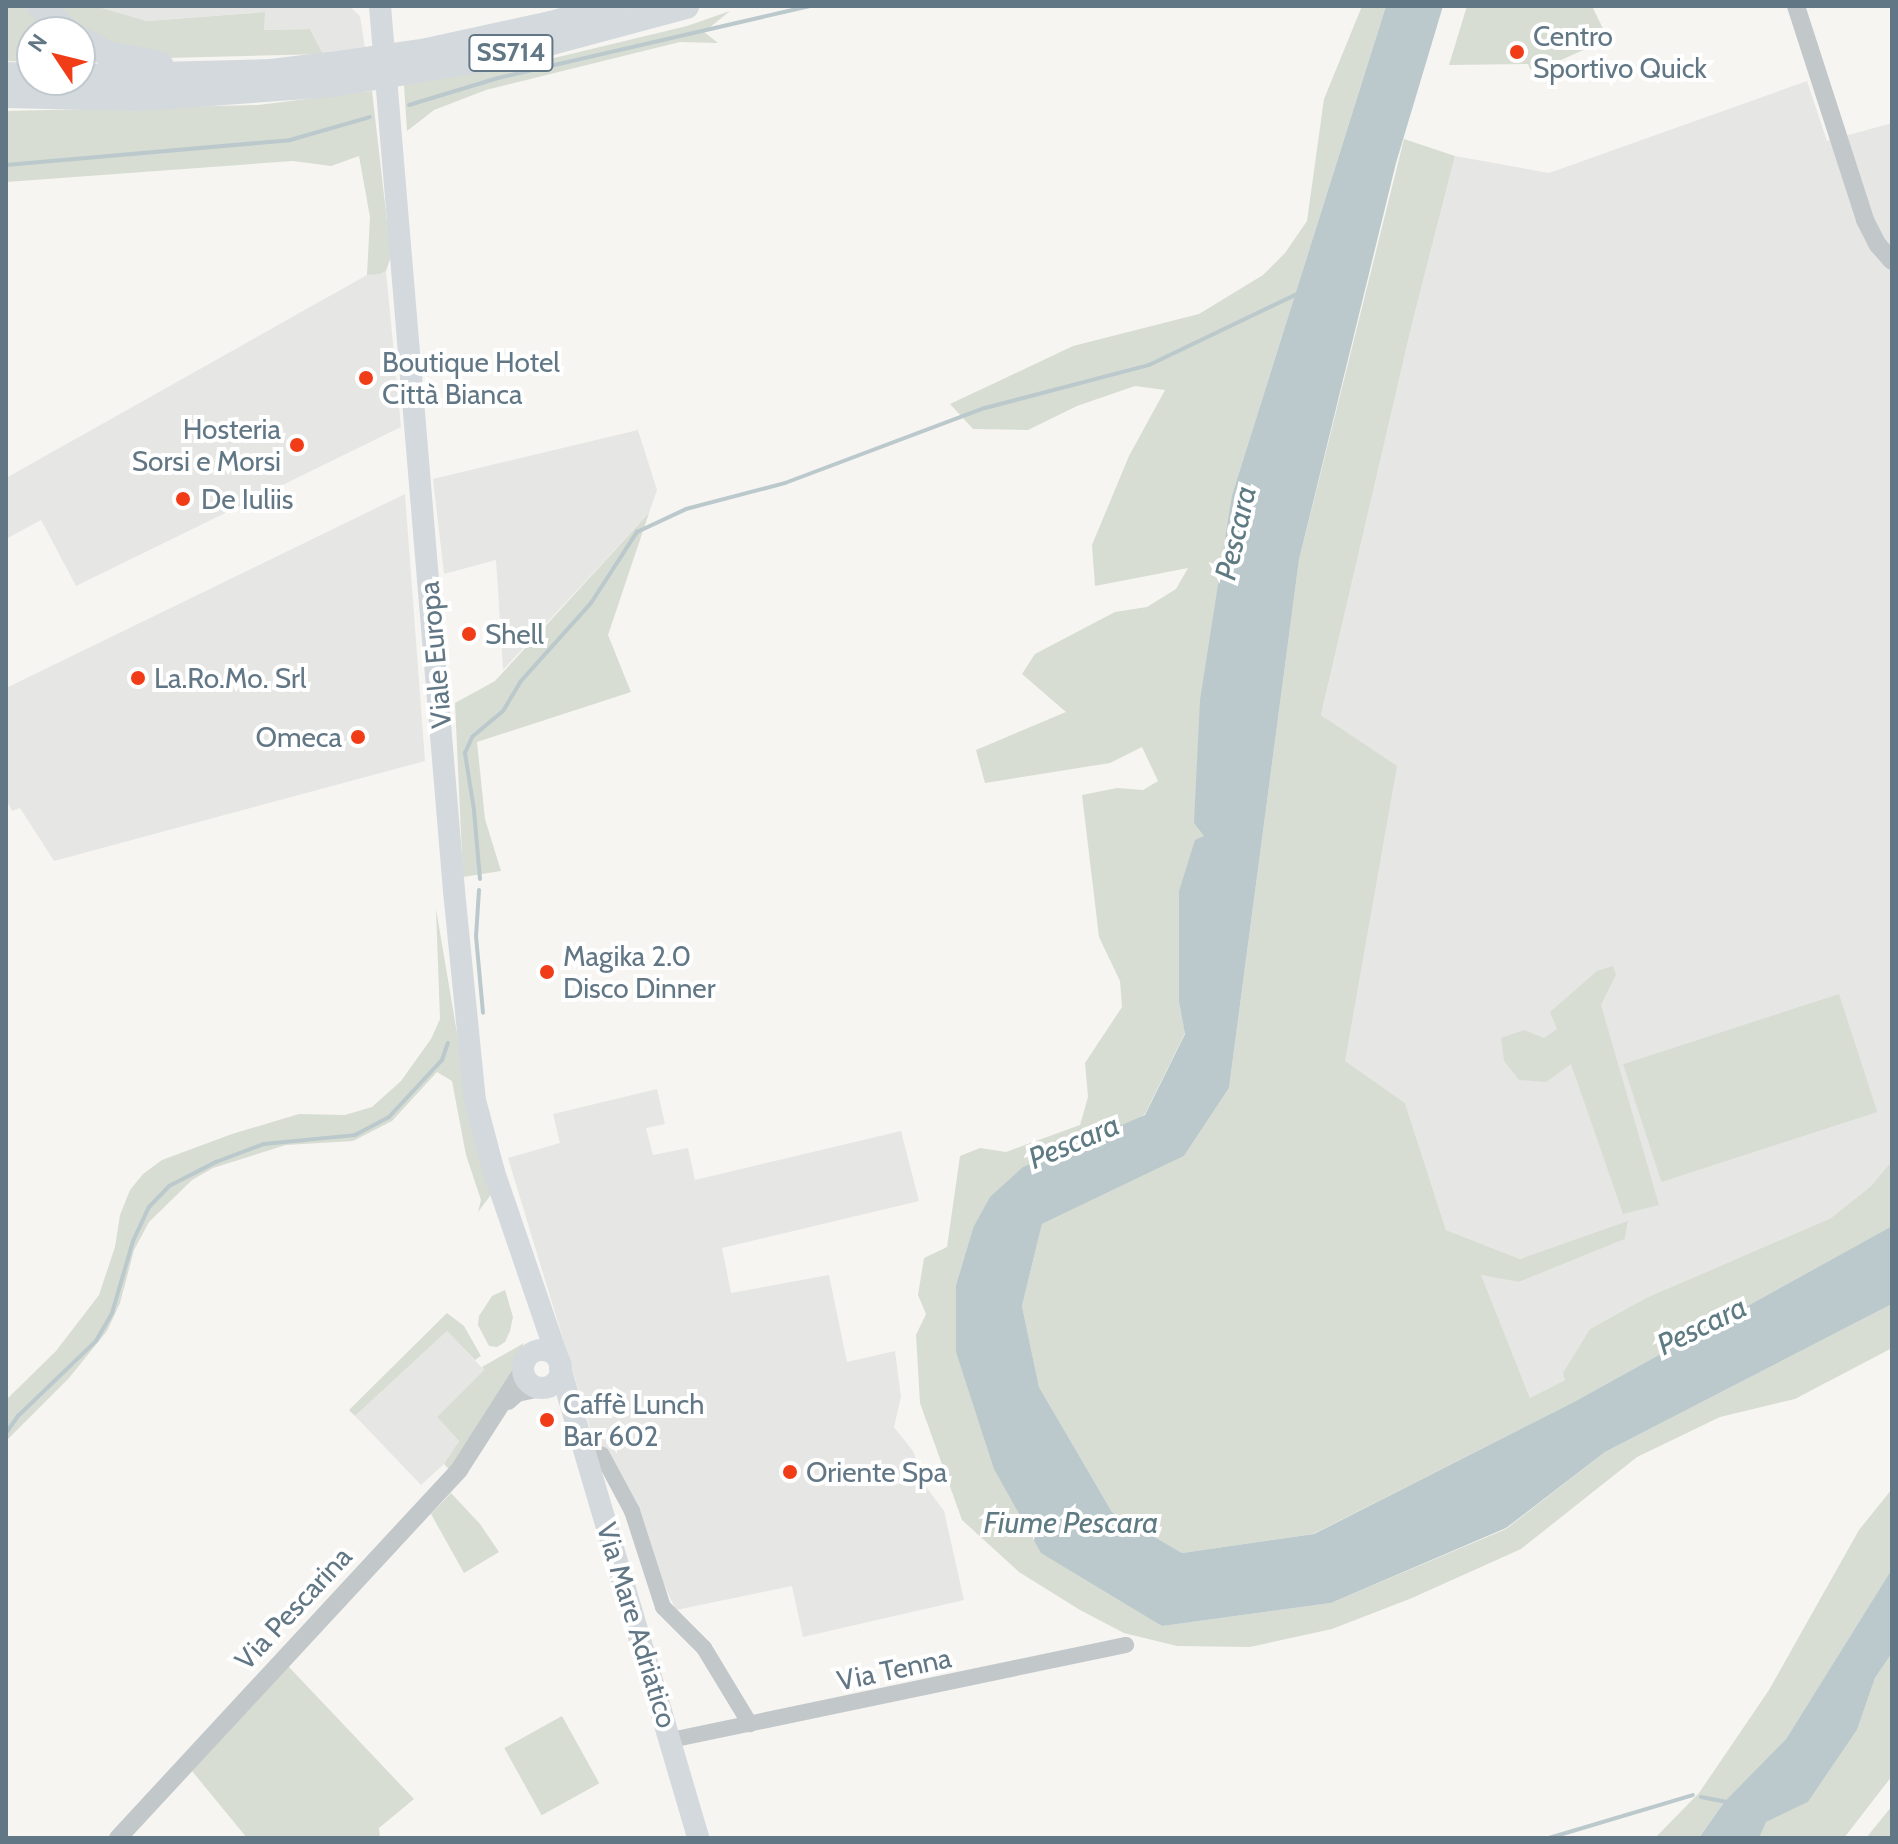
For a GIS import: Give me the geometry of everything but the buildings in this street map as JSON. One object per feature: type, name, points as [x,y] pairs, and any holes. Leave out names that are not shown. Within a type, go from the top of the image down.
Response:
[{"type":"highway","name":"SS714","points":[[96,77],[332,75],[615,6]]},
{"type":"highway","name":"SS714","points":[[6,95],[142,98],[496,57],[686,6]]},
{"type":"highway","points":[[96,46],[121,58],[188,64],[209,75]]},
{"type":"main road","name":"Viale Europa","points":[[380,6],[454,891],[475,1100],[487,1149],[559,1364]]},
{"type":"main road","name":"Viale Europa","points":[[524,1364],[534,1327],[536,1294]]},
{"type":"main road","points":[[542,1388],[556,1381],[559,1364],[545,1350],[534,1351],[524,1364],[528,1382],[558,1395],[573,1413]]},
{"type":"main road","name":"Via Mare Adriatico","points":[[559,1364],[698,1838]]},
{"type":"street","points":[[1796,6],[1865,220],[1878,245],[1892,261]]},
{"type":"street","name":"Via Pescarina","points":[[118,1838],[447,1484],[501,1408],[524,1364]]},
{"type":"street","name":"Via Pescarina","points":[[501,1408],[517,1393],[542,1388]]},
{"type":"street","points":[[583,1448],[602,1455],[627,1500],[663,1607],[709,1655],[750,1724]]},
{"type":"street","name":"Via Tenna","points":[[671,1740],[1126,1645]]},
{"type":"shaded area","points":[[6,6],[30,6],[41,16],[16,16],[16,61],[6,61]]},
{"type":"shaded area","points":[[54,6],[95,6],[147,21],[265,12],[264,30],[310,29],[323,54],[165,58],[96,37],[96,16],[67,16]]},
{"type":"shaded area","points":[[95,6],[349,6],[360,16],[365,48],[323,54],[310,29],[264,30],[264,12],[147,21]]},
{"type":"shaded area","points":[[1362,6],[1386,6],[1232,495],[1204,837],[1179,891],[1179,1002],[1185,1033],[1145,1114],[973,1228],[956,1285],[956,1352],[1161,1626],[1331,1603],[1506,1529],[1605,1452],[1892,1304],[1892,1348],[1795,1399],[1720,1417],[1637,1457],[1521,1549],[1412,1598],[1332,1629],[1250,1647],[1177,1646],[1124,1633],[1080,1610],[1019,1572],[962,1520],[920,1403],[916,1335],[926,1314],[918,1295],[924,1258],[947,1247],[960,1156],[980,1148],[1006,1152],[1080,1125],[1088,1097],[1085,1063],[1122,1007],[1120,981],[1099,937],[1082,795],[1117,788],[1143,790],[1158,781],[1142,747],[1110,763],[985,783],[976,750],[1066,712],[1022,674],[1035,654],[1115,612],[1147,607],[1176,589],[1188,568],[1095,586],[1092,545],[1129,456],[1165,390],[1135,386],[1077,406],[1028,430],[973,429],[950,404],[1073,346],[1199,314],[1263,275],[1285,253],[1307,221],[1324,99]]},
{"type":"shaded area","name":"Centro Sportivo Quick","points":[[1467,6],[1592,6],[1608,39],[1532,73],[1528,64],[1449,65]]},
{"type":"shaded area","points":[[730,11],[704,32],[718,43],[680,42],[486,90],[434,110],[407,131],[404,85],[550,59],[687,26]]},
{"type":"shaded area","points":[[1807,81],[1827,141],[1892,123],[1892,1161],[1871,1186],[1831,1218],[1646,1298],[1590,1329],[1565,1380],[1530,1398],[1480,1274],[1519,1282],[1625,1239],[1628,1222],[1520,1259],[1446,1230],[1405,1103],[1344,1061],[1396,766],[1321,715],[1412,324],[1455,156],[1549,173]]},
{"type":"shaded area","points":[[372,91],[391,256],[386,271],[379,274],[367,275],[370,217],[359,156],[331,166],[293,161],[6,182],[6,111],[258,105]]},
{"type":"shaded area","points":[[1404,139],[1455,156],[1412,324],[1321,715],[1397,766],[1345,1061],[1405,1103],[1446,1230],[1520,1259],[1628,1221],[1625,1239],[1519,1282],[1481,1275],[1530,1398],[1565,1380],[1563,1373],[1590,1329],[1646,1298],[1831,1218],[1871,1186],[1892,1161],[1892,1226],[1572,1403],[1313,1534],[1182,1553],[1112,1512],[1039,1387],[1022,1306],[1042,1224],[1184,1156],[1229,1088],[1299,560]]},
{"type":"shaded area","points":[[386,271],[401,427],[76,586],[41,520],[6,539],[6,478],[367,275]]},
{"type":"shaded area","points":[[638,430],[657,490],[649,513],[503,670],[496,560],[444,574],[433,479]]},
{"type":"shaded area","points":[[405,494],[425,761],[54,861],[20,808],[12,811],[6,799],[6,688]]},
{"type":"shaded area","points":[[649,513],[608,635],[631,692],[477,742],[485,819],[501,871],[463,877],[455,703],[495,681]]},
{"type":"shaded area","points":[[436,909],[468,1098],[493,1192],[478,1212],[481,1200],[466,1155],[452,1081],[437,1072],[392,1121],[353,1141],[286,1145],[213,1168],[192,1180],[149,1222],[134,1250],[120,1303],[107,1331],[69,1378],[6,1441],[6,1400],[56,1351],[99,1295],[115,1247],[120,1215],[130,1190],[143,1174],[162,1160],[299,1114],[345,1115],[372,1107],[401,1081],[431,1039],[440,1019]]},
{"type":"shaded area","points":[[1613,966],[1616,975],[1601,1005],[1659,1205],[1623,1214],[1571,1064],[1546,1082],[1519,1080],[1504,1061],[1501,1038],[1524,1030],[1544,1038],[1557,1029],[1550,1012],[1597,971]]},
{"type":"shaded area","points":[[1839,994],[1877,1112],[1661,1182],[1623,1064]]},
{"type":"shaded area","points":[[657,1089],[665,1124],[646,1128],[653,1155],[688,1148],[695,1180],[901,1131],[919,1201],[722,1248],[731,1293],[829,1275],[847,1362],[895,1351],[901,1397],[894,1427],[913,1451],[927,1488],[944,1511],[964,1600],[803,1637],[792,1586],[676,1610],[593,1438],[508,1158],[560,1143],[553,1114]]},
{"type":"shaded area","points":[[505,1290],[513,1317],[510,1331],[505,1342],[497,1347],[489,1346],[478,1325],[479,1316],[492,1296]]},
{"type":"shaded area","points":[[447,1313],[464,1326],[481,1356],[475,1360],[447,1331],[355,1416],[349,1410]]},
{"type":"shaded area","points":[[447,1331],[484,1370],[437,1417],[459,1441],[444,1464],[421,1485],[355,1416]]},
{"type":"shaded area","points":[[524,1343],[509,1378],[451,1471],[444,1464],[459,1441],[437,1417],[484,1370],[482,1367]]},
{"type":"shaded area","points":[[1892,1489],[1892,1569],[1786,1739],[1725,1801],[1699,1838],[1655,1838],[1699,1793],[1769,1690],[1859,1530]]},
{"type":"shaded area","points":[[451,1493],[480,1524],[499,1552],[464,1573],[431,1514]]},
{"type":"shaded area","points":[[1892,1653],[1892,1776],[1844,1838],[1759,1838],[1765,1822],[1808,1802],[1857,1730],[1875,1678]]},
{"type":"shaded area","points":[[288,1666],[414,1799],[379,1828],[380,1838],[247,1838],[192,1771]]},
{"type":"shaded area","points":[[562,1716],[599,1783],[542,1815],[504,1748]]},
{"type":"shaded area","points":[[1892,1806],[1892,1838],[1866,1838]]},
{"type":"water","name":"Fiume Pescara","points":[[1386,6],[1443,6],[1396,163],[1299,560],[1229,1088],[1184,1156],[1042,1224],[1022,1306],[1039,1387],[1112,1512],[1182,1553],[1314,1534],[1572,1403],[1892,1226],[1892,1304],[1605,1452],[1506,1528],[1331,1603],[1162,1626],[1041,1553],[994,1469],[956,1352],[956,1285],[973,1228],[990,1197],[1023,1167],[1145,1115],[1185,1034],[1179,1002],[1179,891],[1195,840],[1204,836],[1194,823],[1200,700],[1232,495]]},
{"type":"water","points":[[1892,1569],[1892,1653],[1875,1678],[1857,1730],[1808,1802],[1766,1822],[1759,1838],[1699,1838],[1725,1801],[1786,1739]]},
{"type":"waterway","points":[[409,105],[498,78],[809,6]]},
{"type":"waterway","points":[[6,165],[290,140],[370,117]]},
{"type":"waterway","points":[[480,879],[465,753],[472,737],[503,711],[521,681],[591,603],[637,532],[686,509],[785,483],[985,408],[1149,365],[1297,294]]},
{"type":"waterway","points":[[479,890],[476,936],[483,1013]]},
{"type":"waterway","points":[[6,1433],[18,1416],[96,1341],[112,1313],[133,1241],[149,1207],[169,1186],[216,1162],[264,1144],[355,1135],[389,1117],[442,1060],[448,1043]]},
{"type":"waterway","points":[[1549,1838],[1693,1795]]},
{"type":"waterway","points":[[1701,1797],[1726,1802]]},
{"type":"place","name":"Centro Sportivo Quick","points":[[1517,52]]},
{"type":"place","name":"Boutique Hotel Città Bianca","points":[[366,378]]},
{"type":"place","name":"Hosteria Sorsi e Morsi","points":[[297,445]]},
{"type":"place","name":"De Iuliis","points":[[183,499]]},
{"type":"place","name":"Shell","points":[[469,634]]},
{"type":"place","name":"La.Ro.Mo. Srl","points":[[138,678]]},
{"type":"place","name":"Omeca","points":[[358,737]]},
{"type":"place","name":"Magika 2.0 Disco Dinner","points":[[547,972]]},
{"type":"place","name":"Caffè Lunch Bar 602","points":[[547,1420]]},
{"type":"place","name":"Oriente Spa","points":[[790,1472]]},
{"type":"water label","name":"Pescara","points":[[1236,533]]},
{"type":"water label","name":"Pescara","points":[[1074,1142]]},
{"type":"water label","name":"Pescara","points":[[1702,1326]]}]
